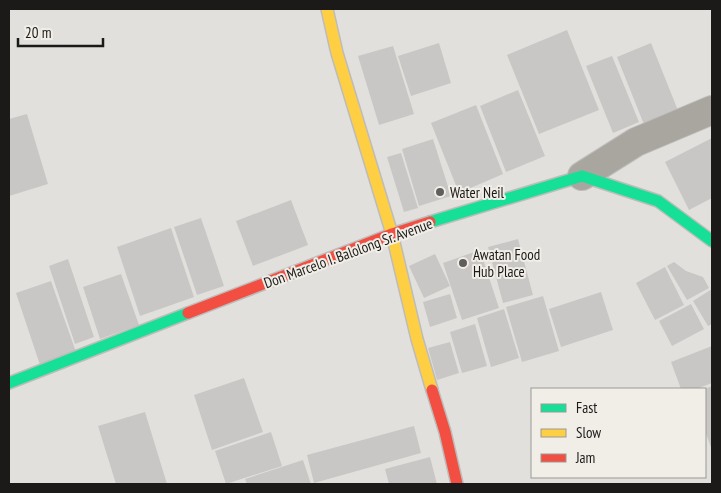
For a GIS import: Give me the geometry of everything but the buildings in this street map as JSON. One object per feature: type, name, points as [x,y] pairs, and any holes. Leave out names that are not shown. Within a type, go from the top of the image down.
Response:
[{"type":"main road","points":[[327,9],[337,52],[392,234],[417,339],[445,432],[457,484]]},
{"type":"main road","points":[[582,176],[658,201],[712,241]]},
{"type":"main road","name":"Don Marcelo I. Balolong Sr. Avenue","points":[[9,383],[392,234],[582,176]]},
{"type":"street","points":[[582,176],[636,142],[712,110]]},
{"type":"traffic: fast","points":[[430,222],[582,176],[658,201],[712,241]]},
{"type":"traffic: fast","points":[[9,383],[188,313]]},
{"type":"traffic: slow","points":[[327,9],[337,53],[392,234],[417,339],[432,390]]},
{"type":"traffic: jam","points":[[188,313],[392,234],[430,222]]},
{"type":"traffic: jam","points":[[432,390],[445,432],[457,484]]},
{"type":"place","name":"Water Neil","points":[[440,192]]},
{"type":"place","name":"Awatan Food Hub Place","points":[[463,263]]}]
